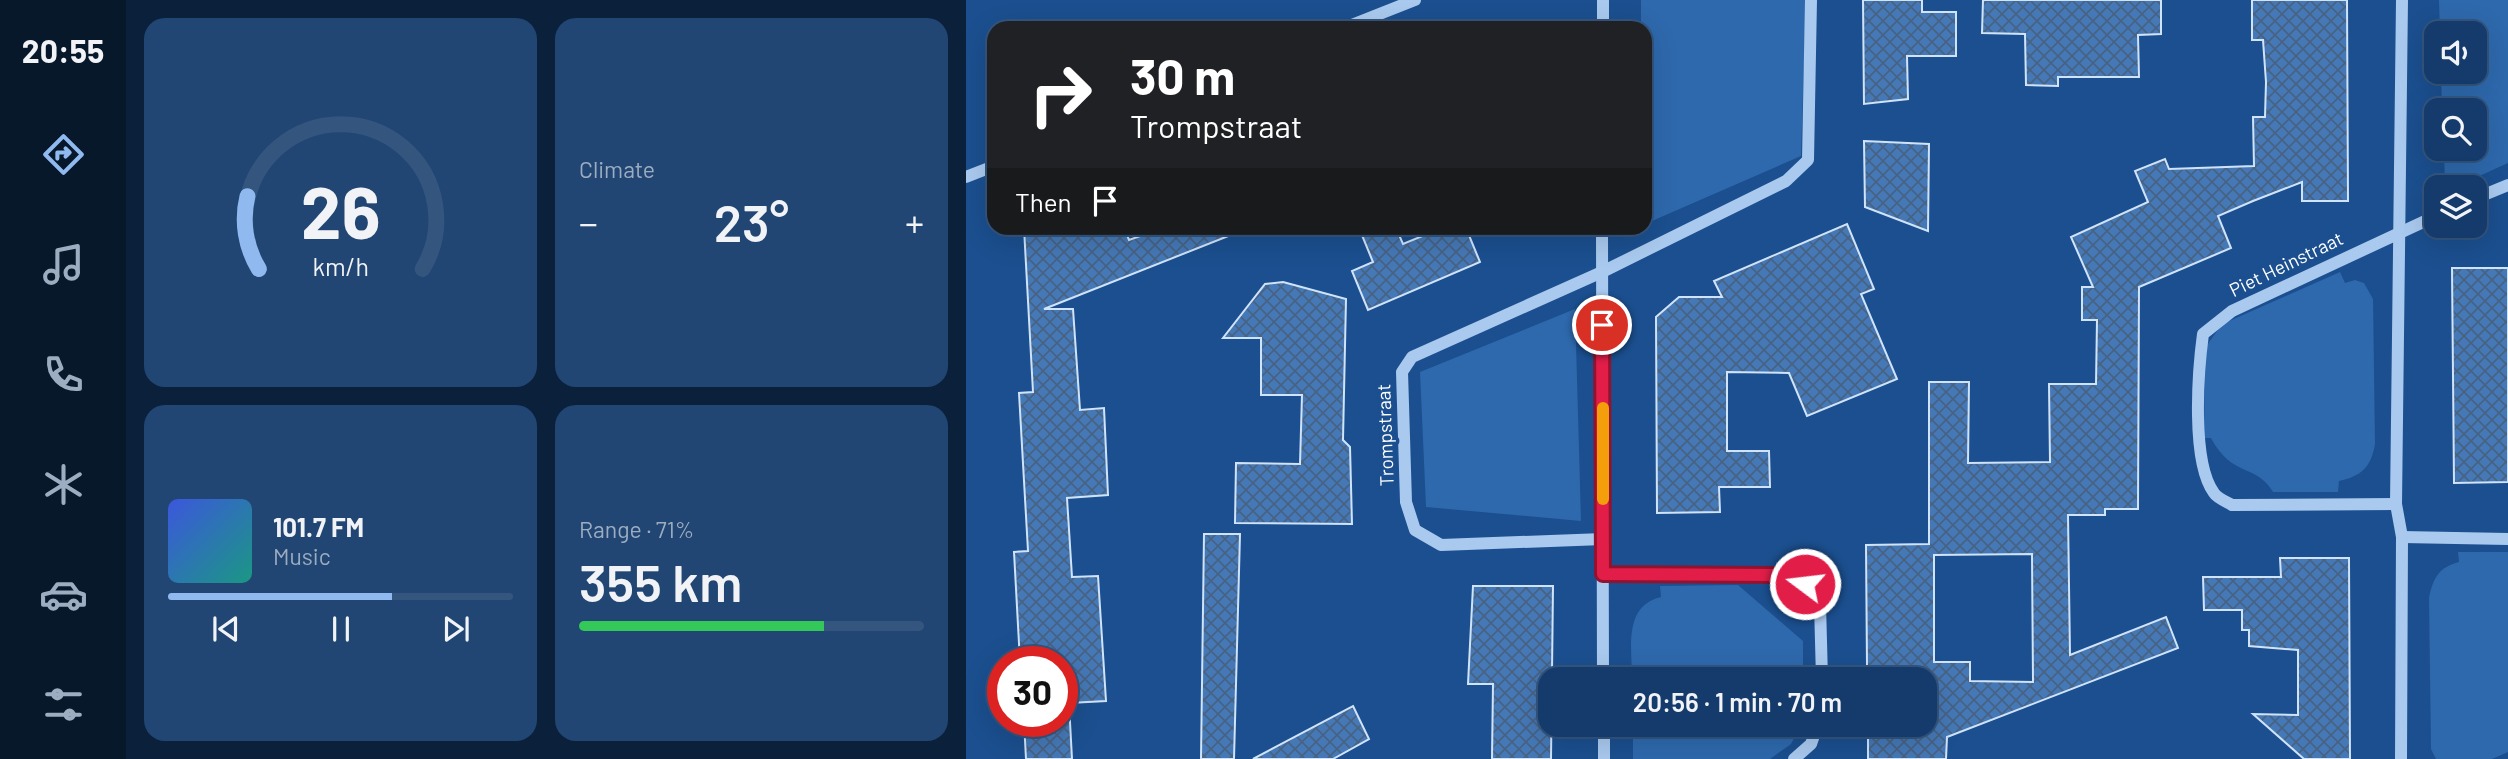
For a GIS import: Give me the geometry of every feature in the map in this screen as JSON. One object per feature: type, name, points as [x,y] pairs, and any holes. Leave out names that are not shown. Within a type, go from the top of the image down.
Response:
[{"type":"street","points":[[1362,21],[1415,0]]},
{"type":"street","points":[[1603,0],[1603,21]]},
{"type":"street","name":"Trompstraat","points":[[1603,538],[1441,545],[1415,530],[1406,502],[1402,372],[1412,357],[1602,272],[1786,181],[1808,160],[1811,0]]},
{"type":"street","points":[[2401,759],[2402,537],[2396,504],[2402,0]]},
{"type":"street","points":[[966,177],[987,169]]},
{"type":"street","points":[[2487,193],[2508,184]]},
{"type":"street","name":"Piet Heinstraat","points":[[2396,504],[2232,505],[2214,494],[2201,457],[2200,355],[2203,334],[2232,311],[2424,220]]},
{"type":"street","points":[[1602,235],[1603,667]]},
{"type":"street","points":[[2402,537],[2508,539]]},
{"type":"street","points":[[1603,574],[1776,575],[1805,584],[1821,604],[1822,667]]},
{"type":"street","points":[[1604,737],[1604,759]]},
{"type":"street","points":[[1794,759],[1811,744],[1813,737]]},
{"type":"shaded area","points":[[1641,0],[1806,0],[1801,156],[1652,221],[1652,21],[1641,21]]},
{"type":"shaded area","points":[[2439,0],[2508,0],[2508,163],[2482,175],[2445,175],[2444,161],[2487,161],[2487,98],[2442,98],[2441,84],[2487,84],[2487,21],[2440,21]]},
{"type":"shaded area","points":[[2340,272],[2345,283],[2355,280],[2364,283],[2373,299],[2373,452],[2364,469],[2339,481],[2338,492],[2273,492],[2259,477],[2227,459],[2211,438],[2204,438],[2205,348],[2227,322]]},
{"type":"shaded area","points":[[1575,309],[1581,521],[1426,507],[1420,372]]},
{"type":"shaded area","points":[[2458,552],[2508,552],[2508,752],[2492,759],[2436,759],[2431,749],[2429,598],[2438,574],[2446,567],[2459,562]]},
{"type":"shaded area","points":[[1738,585],[1803,641],[1803,667],[1632,667],[1631,642],[1635,619],[1640,609],[1661,597],[1660,586]]},
{"type":"shaded area","points":[[1633,737],[1795,737],[1791,744],[1770,759],[1633,759]]},
{"type":"building","points":[[1863,0],[1922,0],[1922,12],[1956,12],[1956,56],[1907,56],[1908,99],[1864,104]]},
{"type":"building","points":[[1983,0],[2161,0],[2161,34],[2138,35],[2139,77],[2058,77],[2058,86],[2026,85],[2025,34],[1982,33]]},
{"type":"building","points":[[2252,0],[2347,0],[2348,201],[2302,201],[2302,182],[2253,201],[2218,216],[2231,248],[2139,287],[2138,509],[2105,509],[2105,515],[2068,515],[2070,655],[2166,617],[2178,648],[1947,737],[1946,759],[1868,759],[1868,737],[1937,737],[1937,667],[1867,666],[1866,545],[1929,544],[1929,382],[1969,382],[1968,463],[2050,462],[2049,384],[2096,384],[2097,320],[2082,320],[2082,287],[2093,287],[2071,237],[2148,202],[2135,171],[2165,159],[2169,169],[2254,166],[2253,117],[2265,117],[2263,40],[2252,40]],"holes":[[[2032,554],[2033,682],[1970,681],[1970,662],[1934,662],[1934,555]]]},
{"type":"building","points":[[1864,141],[1929,144],[1928,231],[1865,207]]},
{"type":"building","points":[[1847,224],[1874,289],[1861,294],[1897,379],[1807,416],[1789,373],[1727,372],[1727,451],[1769,451],[1770,487],[1719,487],[1720,512],[1657,513],[1656,317],[1679,297],[1722,297],[1714,281]]},
{"type":"building","points":[[1024,235],[1127,235],[1129,240],[1143,235],[1231,235],[1044,309],[1073,309],[1080,410],[1104,408],[1108,495],[1067,498],[1072,577],[1098,576],[1106,701],[1078,703],[1078,646],[1019,646],[1014,552],[1028,551],[1019,393],[1033,392]]},
{"type":"building","points":[[1362,235],[1399,235],[1403,244],[1425,235],[1469,235],[1480,262],[1368,310],[1352,271],[1373,262]]},
{"type":"building","points":[[2452,268],[2508,268],[2508,482],[2454,483]]},
{"type":"building","points":[[1283,282],[1346,299],[1343,440],[1350,447],[1352,524],[1235,523],[1236,463],[1300,464],[1302,395],[1261,395],[1261,338],[1223,338],[1265,284]]},
{"type":"building","points":[[1204,534],[1240,534],[1234,759],[1201,759]]},
{"type":"building","points":[[2280,558],[2349,558],[2350,759],[2304,759],[2253,714],[2298,715],[2298,650],[2249,646],[2249,630],[2242,630],[2242,610],[2204,610],[2203,577],[2281,577]]},
{"type":"building","points":[[1473,586],[1553,586],[1552,667],[1538,667],[1538,737],[1551,737],[1551,759],[1492,759],[1493,684],[1468,684]]},
{"type":"building","points":[[1353,706],[1369,739],[1333,759],[1253,759]]},
{"type":"building","points":[[1025,737],[1071,737],[1072,759],[1026,759]]},
{"type":"slow traffic","points":[[1603,408],[1603,499]]},
{"type":"route","points":[[1602,325],[1603,574],[1776,575],[1805,584]]}]
